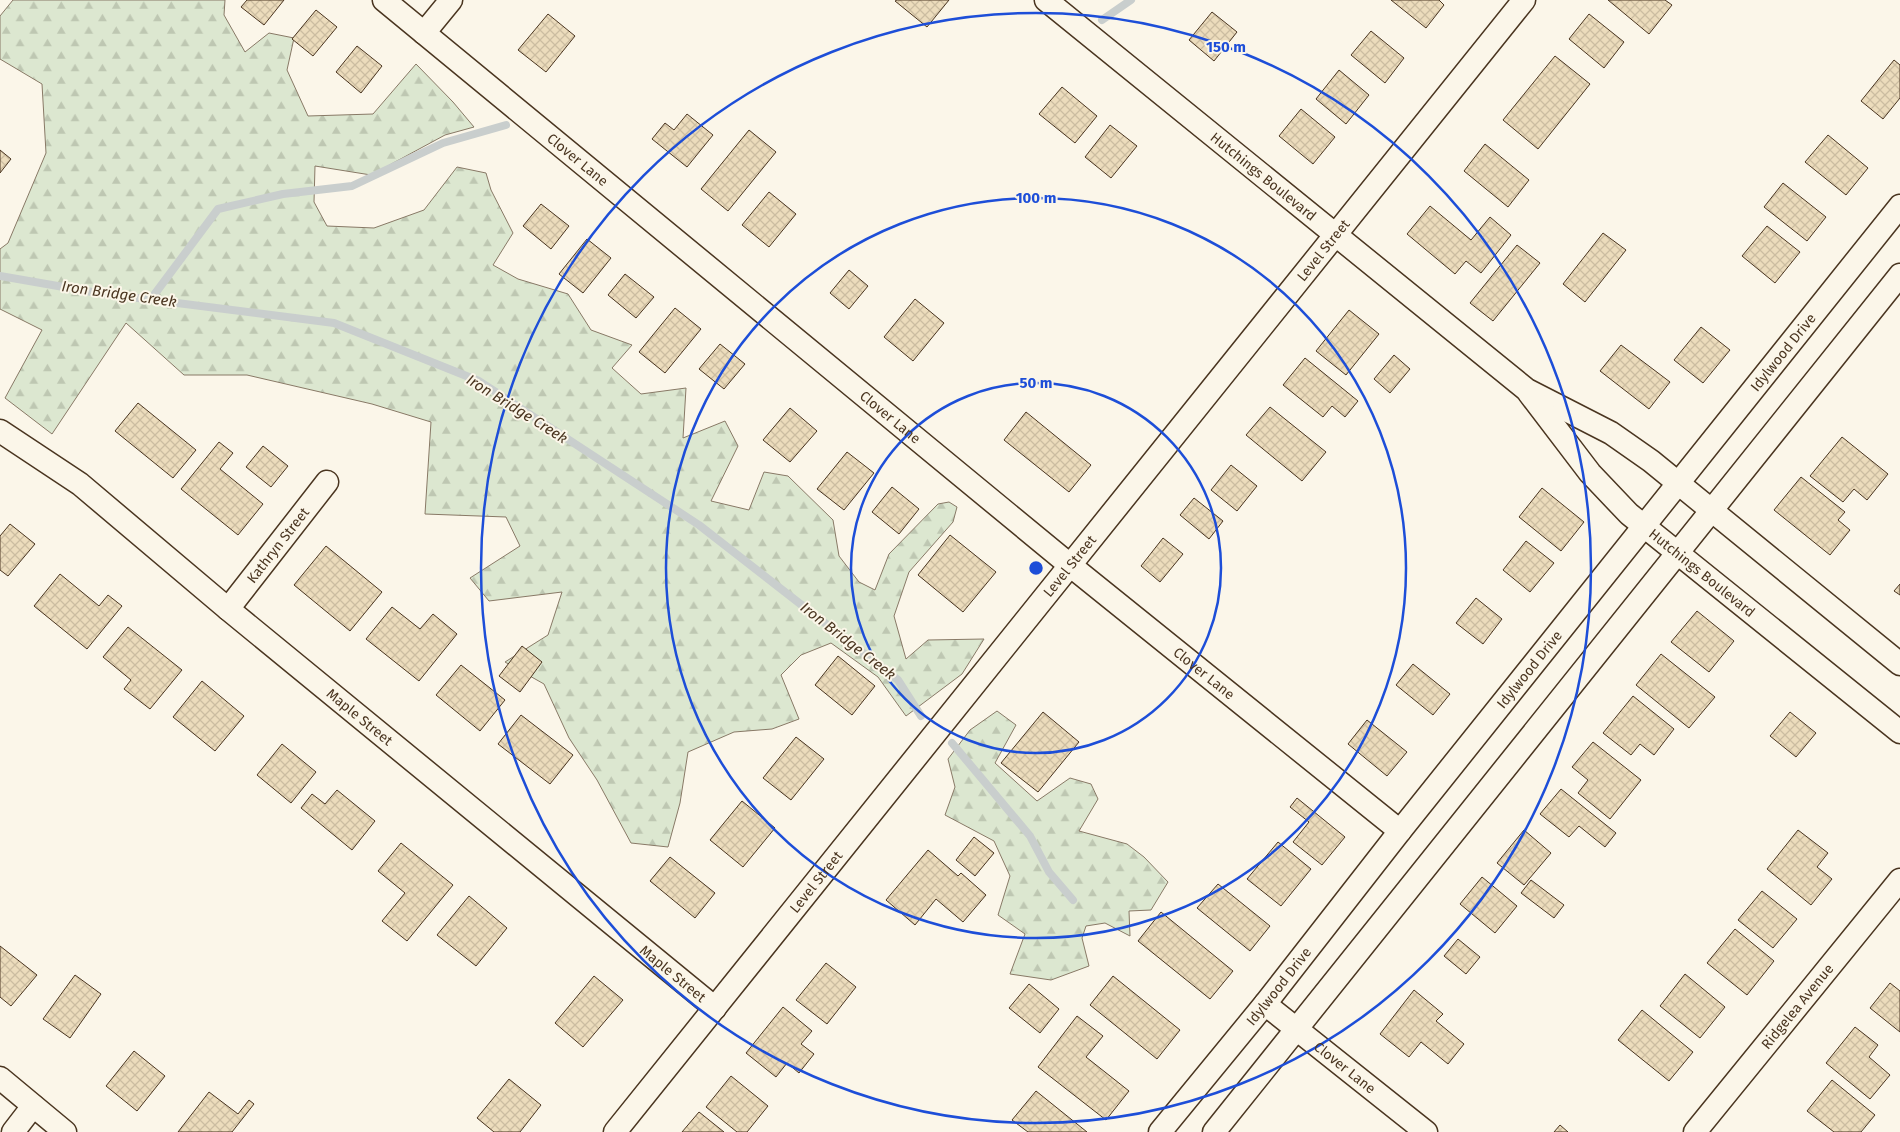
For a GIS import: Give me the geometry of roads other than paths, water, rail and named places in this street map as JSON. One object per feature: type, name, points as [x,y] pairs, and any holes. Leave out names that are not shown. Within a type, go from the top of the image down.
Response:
[{"type":"street","name":"Clover Lane","points":[[384,0],[1071,566],[1400,831]]},
{"type":"street","points":[[424,33],[451,0]]},
{"type":"street","name":"Hutchings Boulevard","points":[[1046,0],[1527,390],[1611,433],[1651,461],[1900,664]]},
{"type":"street","name":"Level Street","points":[[615,1132],[1524,0]]},
{"type":"street","name":"Idylwood Drive","points":[[1160,1132],[1265,1004],[1400,831],[1900,206]]},
{"type":"street","points":[[1214,1132],[1900,275]]},
{"type":"street","name":"Hutchings Boulevard","points":[[1527,390],[1612,499],[1643,527],[1900,732]]},
{"type":"street","name":"Maple Street","points":[[0,431],[80,484],[228,609],[715,1008]]},
{"type":"street","name":"Kathryn Street","points":[[228,609],[327,482]]},
{"type":"street","name":"Ridgelea Avenue","points":[[1695,1132],[1900,880]]},
{"type":"street","name":"Clover Lane","points":[[1265,1004],[1426,1132]]},
{"type":"street","points":[[0,1078],[65,1132]]},
{"type":"street","points":[[13,1132],[33,1106]]},
{"type":"waterway","points":[[1102,20],[1131,0]]},
{"type":"waterway","points":[[151,299],[218,209],[283,194],[352,186],[443,143],[506,125]]},
{"type":"waterway","name":"Iron Bridge Creek","points":[[0,276],[98,293],[334,323],[479,381],[699,525],[898,680],[921,716]]},
{"type":"waterway","name":"Iron Bridge Creek","points":[[952,743],[1030,836],[1049,872],[1073,900]]}]
